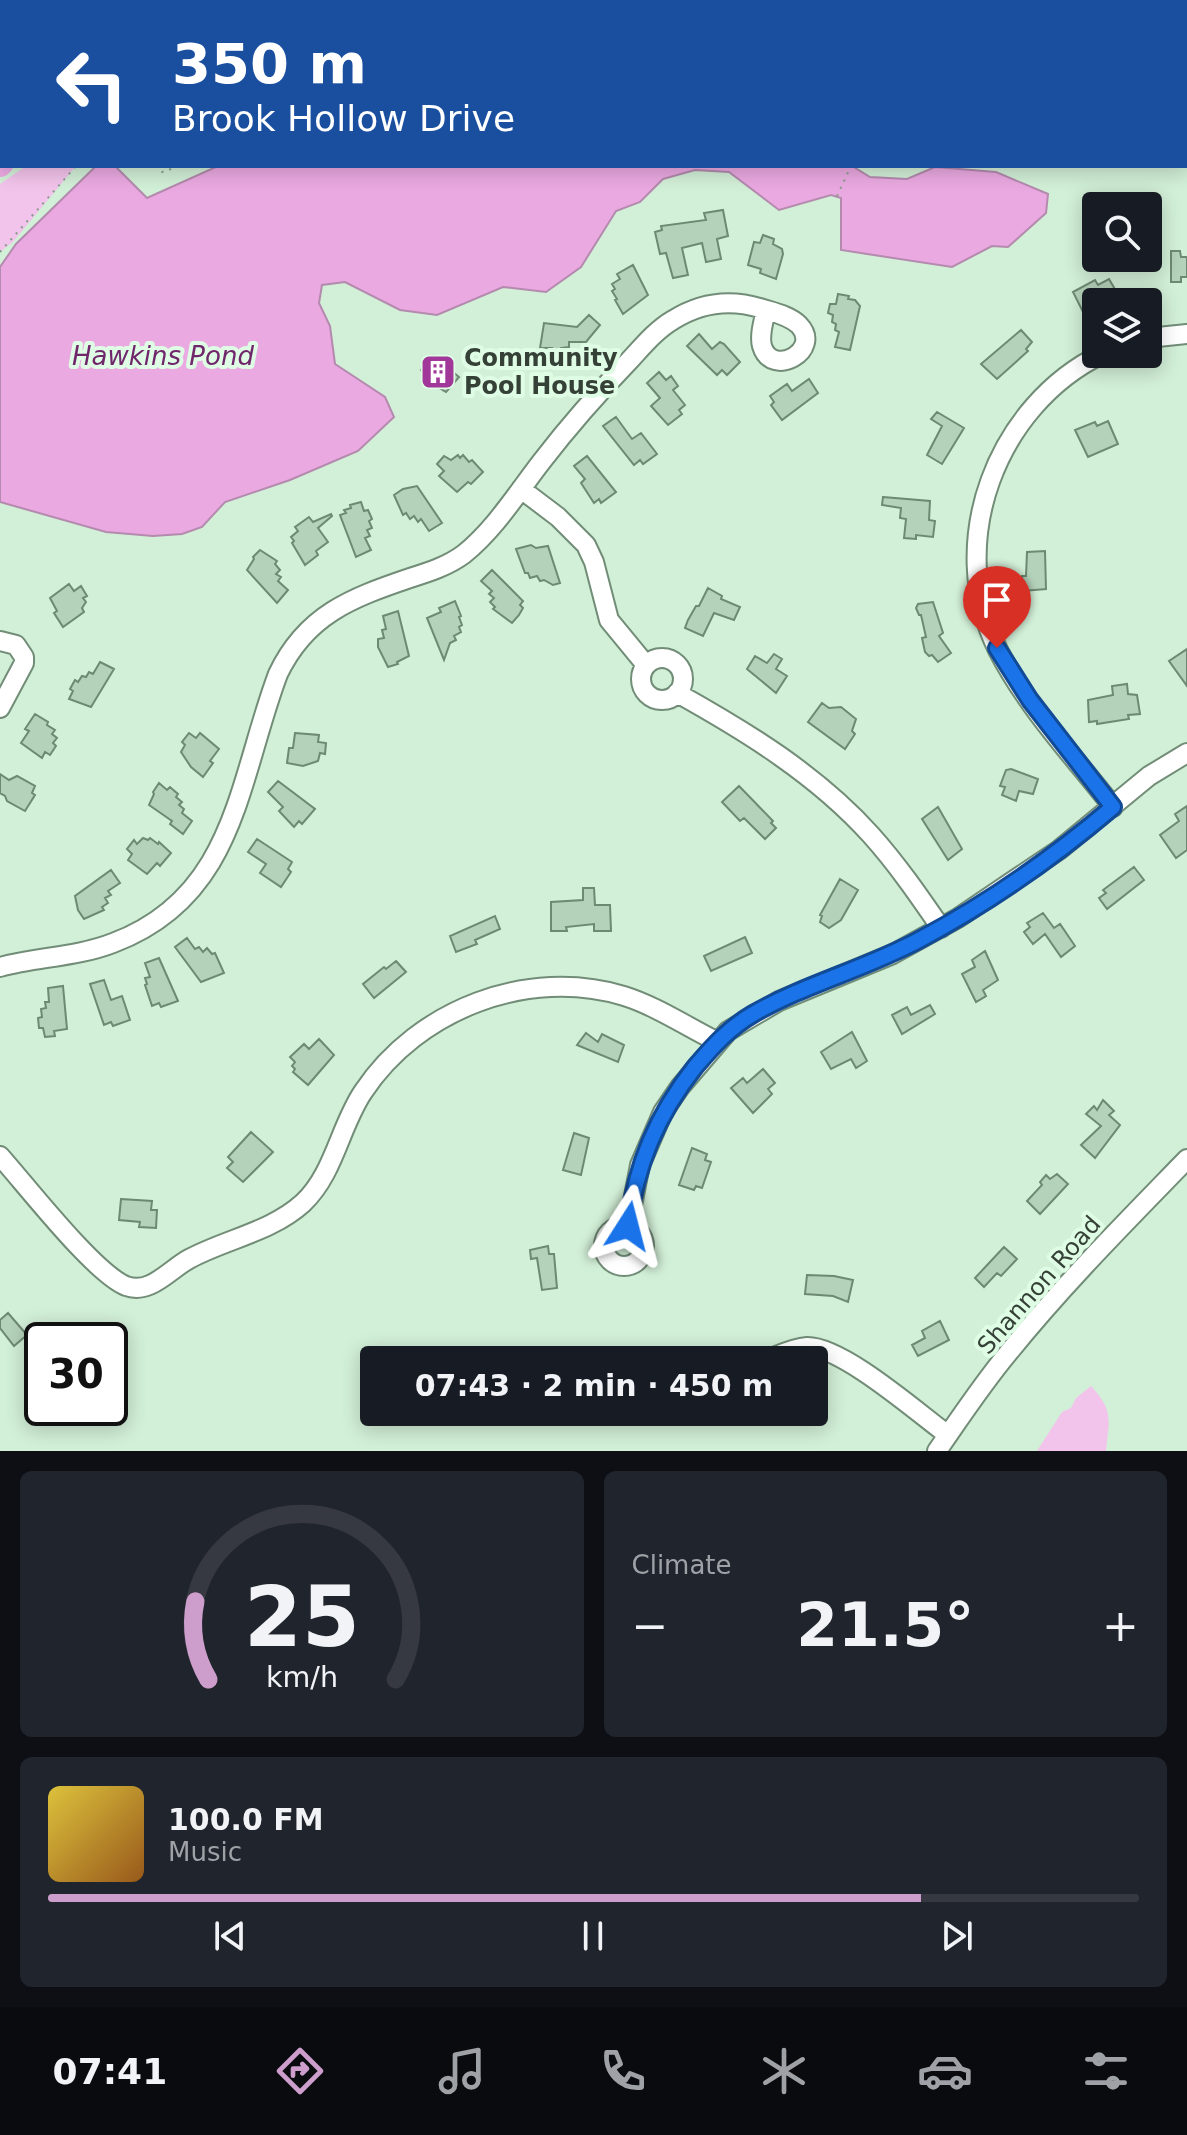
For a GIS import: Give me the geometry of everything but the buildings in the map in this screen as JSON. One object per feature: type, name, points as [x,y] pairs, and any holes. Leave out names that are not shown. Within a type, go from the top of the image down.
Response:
[{"type":"street","points":[[0,967],[112,944],[144,929],[173,909],[204,875],[221,848],[273,685],[287,655],[299,639],[346,602],[457,559],[479,540],[571,424],[653,336],[670,322],[700,308],[724,302],[766,310]]},
{"type":"street","points":[[1162,337],[1187,334]]},
{"type":"street","points":[[1082,366],[1039,398],[1004,446],[983,502],[978,561],[980,591],[986,620],[997,648],[1030,700],[1113,807]]},
{"type":"street","points":[[521,489],[558,517],[586,545],[594,562],[609,620],[646,665]]},
{"type":"street","points":[[0,641],[16,645],[24,657],[23,670],[3,696]]},
{"type":"street","points":[[661,658],[677,665],[683,681],[677,693],[662,700],[647,694],[641,682],[646,665],[661,658]]},
{"type":"street","points":[[677,693],[774,752],[843,806],[884,849],[941,928]]},
{"type":"street","points":[[628,1226],[640,1165],[651,1136],[680,1087],[716,1041],[766,1008],[885,957],[941,928],[1059,850],[1149,776],[1187,753]]},
{"type":"street","points":[[0,1156],[92,1260],[115,1281],[130,1288],[147,1287],[189,1259],[268,1226],[303,1202],[321,1180],[348,1118],[377,1072],[417,1034],[456,1011],[504,994],[529,989],[554,987],[602,991],[647,1005],[716,1041]]},
{"type":"street","name":"Shannon Road","points":[[937,1451],[1036,1319],[1187,1159]]},
{"type":"street","points":[[828,1352],[853,1365],[948,1435]]},
{"type":"path","points":[[0,252],[74,168]]},
{"type":"path","points":[[837,196],[850,168]]},
{"type":"shaded area","points":[[23,168],[74,168],[13,242],[0,252],[0,184]]},
{"type":"shaded area","points":[[1091,1386],[1107,1409],[1106,1451],[1037,1451],[1062,1412],[1071,1408],[1076,1398]]},
{"type":"water","name":"Hawkins Pond","points":[[94,168],[117,168],[147,198],[214,168],[855,168],[870,177],[907,179],[933,168],[947,168],[996,172],[1048,194],[1046,213],[1008,247],[992,246],[952,267],[841,250],[841,198],[831,195],[779,210],[729,172],[695,170],[663,179],[640,202],[616,211],[581,267],[546,292],[503,287],[437,315],[400,310],[345,282],[322,285],[319,303],[330,326],[335,364],[385,397],[394,417],[358,451],[290,480],[225,502],[202,527],[182,534],[153,536],[106,532],[0,502],[0,267],[16,244]]},
{"type":"place","name":"Community Pool House","points":[[438,372]]},
{"type":"route","points":[[628,1226],[640,1165],[651,1136],[680,1087],[716,1041],[779,1001],[893,954],[941,928],[1059,850],[1113,807],[1030,700],[997,648]]}]
